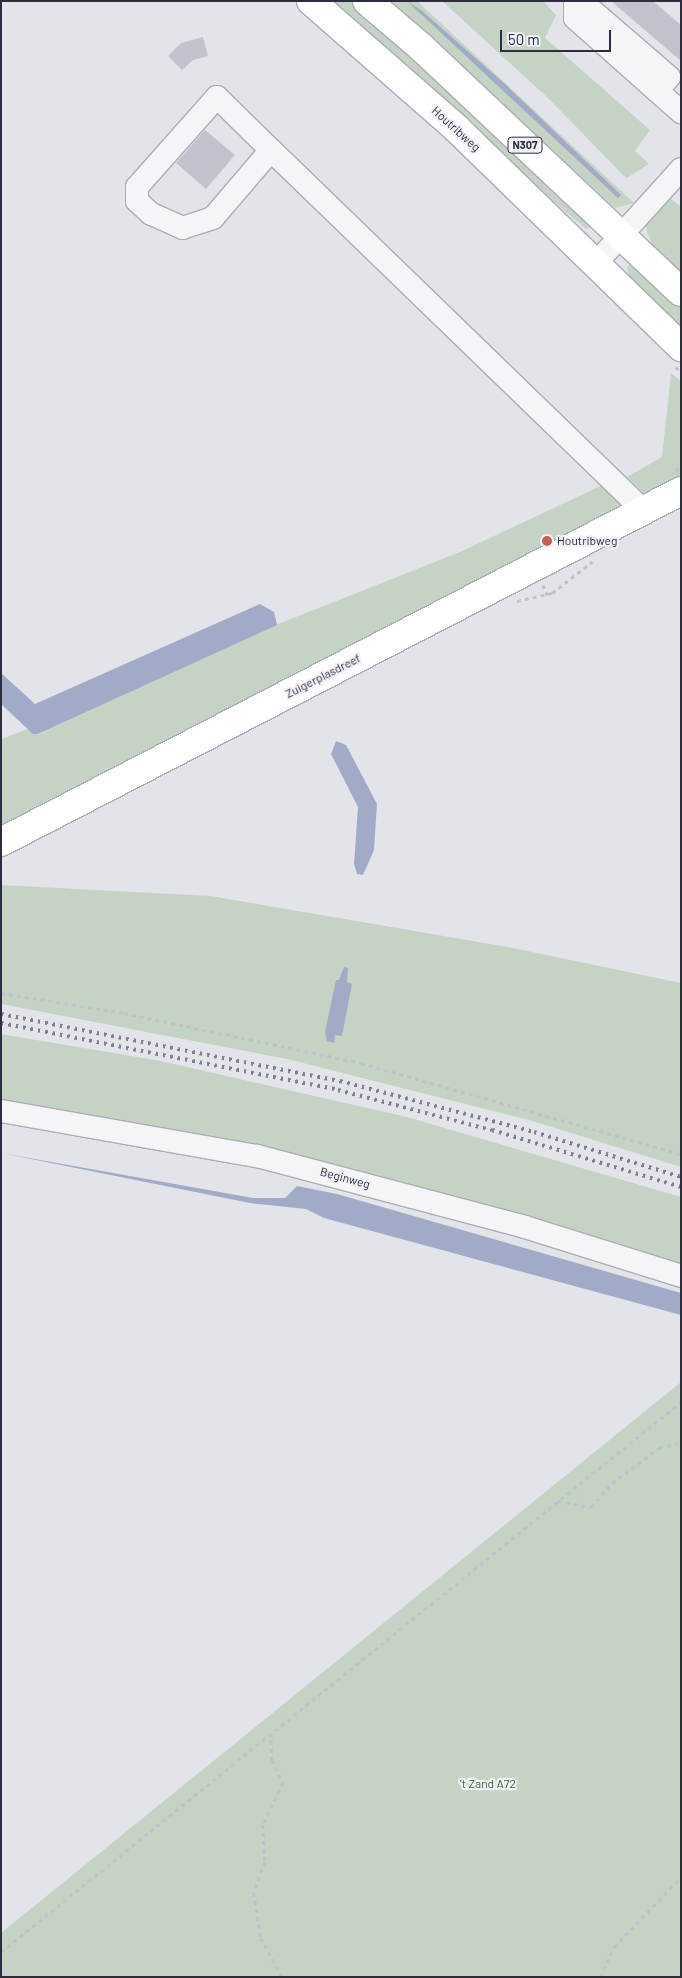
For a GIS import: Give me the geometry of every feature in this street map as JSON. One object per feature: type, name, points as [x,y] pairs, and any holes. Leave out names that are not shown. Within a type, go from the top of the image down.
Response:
[{"type":"main road","name":"Houtribweg","points":[[311,1],[457,129],[597,262],[681,347]]},
{"type":"main road","name":"N307","points":[[367,1],[621,234],[681,292]]},
{"type":"main road","name":"Zuigerplasdreef","points":[[645,512],[681,479]]},
{"type":"main road","name":"Zuigerplasdreef","points":[[6,839],[645,512],[681,491]]},
{"type":"street","points":[[575,1],[576,18],[681,112]]},
{"type":"street","points":[[582,1],[669,77],[657,91]]},
{"type":"street","points":[[271,150],[213,218],[183,228],[151,214],[137,201],[137,187],[217,97],[645,512]]},
{"type":"street","points":[[597,262],[675,178]]},
{"type":"street","name":"Beginweg","points":[[1,1112],[257,1156],[525,1227],[681,1276]]},
{"type":"path","points":[[542,584],[547,595]]},
{"type":"path","points":[[1,993],[124,1013],[361,1064],[567,1118],[681,1154]]},
{"type":"path","points":[[1,1952],[681,1402]]},
{"type":"path","points":[[558,1501],[591,1507],[612,1484],[659,1448],[681,1442]]},
{"type":"path","points":[[271,1734],[272,1760],[283,1783],[263,1825],[264,1862],[254,1893],[261,1938],[282,1977]]},
{"type":"path","points":[[600,1977],[614,1947],[681,1877]]},
{"type":"green space","points":[[332,1],[357,1],[592,226],[586,229],[565,211]]},
{"type":"green space","points":[[391,1],[417,1],[634,203],[615,208]]},
{"type":"green space","points":[[442,1],[543,1],[556,15],[545,38],[650,130],[635,151],[649,164],[627,178],[623,175],[549,99]]},
{"type":"green space","points":[[670,198],[681,207],[681,272],[652,244],[647,232],[646,225]]},
{"type":"green space","points":[[636,262],[681,306],[681,332],[631,283],[627,267]]},
{"type":"green space","points":[[671,373],[681,381],[681,475],[650,499],[627,477],[662,457]]},
{"type":"green space","points":[[607,483],[632,507],[383,628],[303,677],[1,829],[1,739],[28,729],[39,734],[263,630],[460,552]]},
{"type":"green space","points":[[1,885],[211,896],[508,947],[681,983],[681,1167],[529,1120],[287,1059],[1,1004]]},
{"type":"green space","points":[[1,1034],[161,1061],[407,1117],[681,1197],[681,1267],[1,1105]]},
{"type":"green space","name":"'t Zand A72","points":[[681,1382],[681,1977],[1,1977],[1,1933]]},
{"type":"water","points":[[407,1],[422,11],[506,85],[621,195],[618,198]]},
{"type":"water","points":[[260,604],[274,612],[277,625],[38,734],[33,734],[1,704],[1,673],[35,704]]},
{"type":"water","points":[[336,741],[346,745],[377,804],[374,850],[363,875],[357,874],[354,864],[358,807],[331,754]]},
{"type":"water","points":[[344,967],[348,968],[347,982],[352,984],[342,1036],[335,1035],[334,1043],[327,1041],[325,1032],[336,980],[339,980]]},
{"type":"water","points":[[1,1153],[253,1198],[285,1198],[297,1186],[337,1194],[681,1293],[681,1315],[324,1218],[306,1209],[250,1203]]},
{"type":"building","points":[[611,1],[653,1],[681,25],[681,61]]},
{"type":"building","points":[[203,37],[208,56],[193,60],[182,70],[168,56],[181,43]]},
{"type":"building","points":[[205,130],[235,155],[206,189],[176,163]]},
{"type":"railway","points":[[1,1014],[340,1081],[534,1132],[681,1177]]},
{"type":"railway","points":[[1,1023],[338,1090],[492,1130],[681,1187]]},
{"type":"place","name":"Houtribweg","points":[[547,541]]}]
